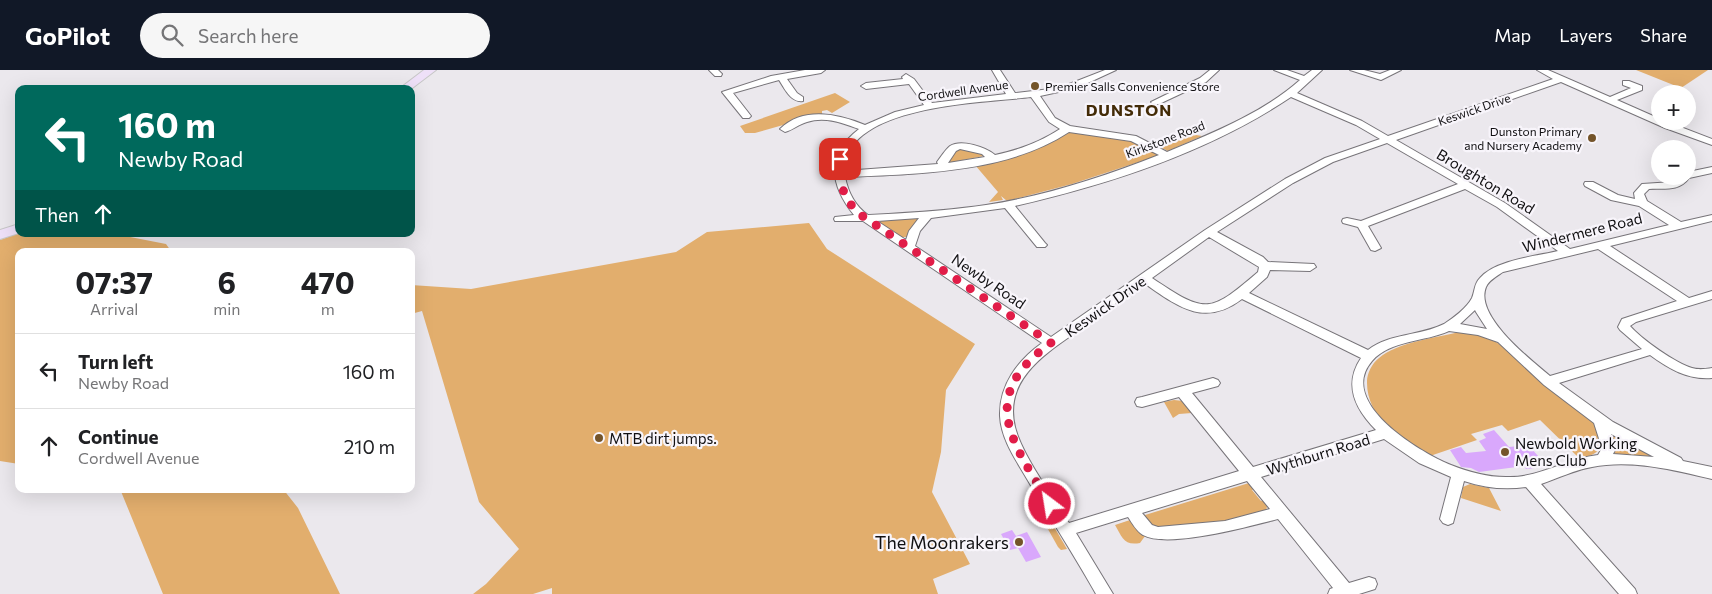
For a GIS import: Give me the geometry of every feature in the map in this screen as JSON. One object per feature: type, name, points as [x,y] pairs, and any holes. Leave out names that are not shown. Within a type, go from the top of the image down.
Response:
[{"type":"main road","points":[[410,85],[431,70]]},
{"type":"main road","points":[[0,235],[15,229]]},
{"type":"street","points":[[768,70],[794,96],[800,99]]},
{"type":"street","points":[[746,116],[727,92],[778,78],[821,70]]},
{"type":"street","points":[[996,70],[1012,96]]},
{"type":"street","name":"Cordwell Avenue","points":[[864,218],[846,197],[839,174],[840,159],[851,139],[878,121],[930,106],[1034,95],[1075,86],[1112,70]]},
{"type":"street","points":[[1156,102],[1173,90],[1203,80],[1215,70]]},
{"type":"street","points":[[1278,70],[1304,79]]},
{"type":"street","name":"Kirkstone Road","points":[[839,219],[928,214],[1008,204],[1096,180],[1167,156],[1209,138],[1290,93],[1304,79],[1318,70]]},
{"type":"street","points":[[1353,70],[1358,79],[1371,83],[1378,82],[1375,76],[1381,77],[1397,70]]},
{"type":"street","points":[[1541,70],[1668,126],[1712,142]]},
{"type":"street","points":[[899,73],[911,81],[930,106]]},
{"type":"street","name":"Keswick Drive","points":[[1105,594],[1019,451],[1011,433],[1007,418],[1008,400],[1013,382],[1022,366],[1051,343],[1209,232],[1289,180],[1329,160],[1561,79]]},
{"type":"street","points":[[866,86],[911,81]]},
{"type":"street","points":[[1610,100],[1639,88],[1626,83]]},
{"type":"street","points":[[1290,93],[1359,123],[1387,140]]},
{"type":"street","points":[[1034,95],[1052,120],[1067,129],[1133,138],[1167,156]]},
{"type":"street","points":[[784,129],[818,116],[831,116],[866,129]]},
{"type":"street","points":[[839,174],[944,166],[992,158],[1038,146],[1059,136],[1067,129]]},
{"type":"street","name":"Broughton Road","points":[[1387,140],[1501,205],[1567,252]]},
{"type":"street","points":[[944,166],[942,162],[945,156],[958,146],[985,152],[992,158]]},
{"type":"street","points":[[1696,174],[1710,170]]},
{"type":"street","points":[[1347,220],[1362,225],[1466,185]]},
{"type":"street","points":[[1642,203],[1639,197],[1641,188],[1654,185]]},
{"type":"street","points":[[1590,187],[1615,198],[1642,203],[1679,226]]},
{"type":"street","points":[[1008,204],[1041,245]]},
{"type":"street","points":[[909,246],[915,231],[928,214]]},
{"type":"street","name":"Newby Road","points":[[864,218],[909,246],[1051,343]]},
{"type":"street","name":"Windermere Road","points":[[1369,356],[1383,347],[1448,327],[1468,312],[1478,299],[1480,288],[1486,277],[1499,269],[1712,218]]},
{"type":"street","points":[[1362,225],[1375,248]]},
{"type":"street","points":[[1209,232],[1260,260],[1265,266],[1310,267]]},
{"type":"street","points":[[1599,244],[1687,302]]},
{"type":"street","points":[[1144,278],[1195,309],[1209,311],[1226,305],[1263,274],[1265,266]]},
{"type":"street","points":[[1239,293],[1369,356],[1361,367],[1357,381],[1360,396],[1371,416],[1385,433],[1419,456],[1459,474],[1487,481],[1530,482],[1590,462],[1603,460],[1683,466],[1712,473]]},
{"type":"street","points":[[1712,295],[1626,322],[1624,327],[1684,371],[1700,375],[1712,373]]},
{"type":"street","name":"Windermere Road","points":[[1478,299],[1486,321],[1501,339],[1550,381],[1600,420],[1683,466]]},
{"type":"street","name":"Windermere Road","points":[[1448,327],[1479,331],[1501,339]]},
{"type":"street","points":[[1550,381],[1653,350]]},
{"type":"street","points":[[1142,402],[1214,383]]},
{"type":"street","name":"Wythburn Road","points":[[1182,392],[1280,512],[1340,592],[1369,584]]},
{"type":"street","points":[[1600,420],[1609,448],[1603,460]]},
{"type":"street","name":"Wythburn Road","points":[[1066,530],[1385,433]]},
{"type":"street","points":[[1448,519],[1459,474]]},
{"type":"street","points":[[1530,482],[1629,594]]},
{"type":"street","points":[[1131,510],[1147,530],[1158,532],[1225,528],[1280,512]]},
{"type":"shaded area","points":[[1636,70],[1708,70],[1686,85],[1674,85]]},
{"type":"shaded area","points":[[835,93],[850,102],[832,113],[827,110],[822,111],[822,114],[755,133],[745,133],[740,126]]},
{"type":"shaded area","points":[[1070,132],[1139,143],[1156,153],[1157,156],[1072,184],[1007,201],[1001,196],[1003,200],[989,202],[998,192],[975,165],[1037,149]]},
{"type":"shaded area","points":[[1196,135],[1202,136],[1168,151],[1153,144]]},
{"type":"shaded area","points":[[955,150],[980,152],[984,156],[947,163]]},
{"type":"shaded area","points":[[916,218],[918,220],[908,237],[900,237],[879,224],[881,220]]},
{"type":"shaded area","points":[[809,223],[827,249],[975,344],[946,390],[941,452],[932,492],[970,564],[933,579],[938,594],[552,594],[552,588],[533,594],[473,594],[486,584],[519,549],[479,502],[422,311],[415,313],[415,285],[471,289],[676,252],[707,232]]},
{"type":"shaded area","points":[[15,234],[15,237],[130,237],[166,244],[169,248],[15,248],[15,463],[0,461],[0,240]]},
{"type":"shaded area","points":[[1455,333],[1474,333],[1490,338],[1505,348],[1592,421],[1602,440],[1599,449],[1595,453],[1580,459],[1540,420],[1508,431],[1502,425],[1471,434],[1477,440],[1430,456],[1397,435],[1379,417],[1372,406],[1368,394],[1367,381],[1372,366],[1376,360],[1395,348]]},
{"type":"shaded area","points":[[1183,401],[1192,413],[1179,414],[1173,418],[1164,402]]},
{"type":"shaded area","points":[[1612,432],[1656,457],[1615,456]]},
{"type":"shaded area","points":[[1249,483],[1256,488],[1252,490],[1261,501],[1268,502],[1266,511],[1223,523],[1156,528],[1144,518],[1145,515]]},
{"type":"shaded area","points":[[1470,484],[1489,488],[1501,511],[1461,498],[1463,487]]},
{"type":"shaded area","points":[[122,493],[286,493],[298,508],[340,594],[163,594]]},
{"type":"shaded area","points":[[1046,513],[1067,549],[1061,550],[1058,547],[1040,515]]},
{"type":"shaded area","points":[[1130,520],[1148,532],[1140,543],[1135,544],[1124,540],[1115,525]]},
{"type":"building","name":"Newbold Working Mens Club","points":[[1494,430],[1509,447],[1528,445],[1539,457],[1535,458],[1544,467],[1526,469],[1524,466],[1479,472],[1471,468],[1461,467],[1450,450],[1461,447],[1466,453],[1486,451],[1479,441],[1486,438],[1483,434]]},
{"type":"building","name":"The Moonrakers","points":[[1012,530],[1016,536],[1027,532],[1041,557],[1026,562],[1018,548],[1010,550],[1001,534]]},
{"type":"place","name":"Premier Salls Convenience Store","points":[[1035,86]]},
{"type":"place","name":"Dunston Primary and Nursery Academy","points":[[1592,138]]},
{"type":"place","name":"MTB dirt jumps.","points":[[599,438]]},
{"type":"place","name":"Newbold Working Mens Club","points":[[1505,452]]},
{"type":"place","name":"The Moonrakers","points":[[1019,542]]},
{"type":"district","name":"DUNSTON","points":[[1129,109]]},
{"type":"route","points":[[840,159],[839,174],[841,186],[846,197],[858,213],[1051,343],[1022,366],[1013,382],[1008,400],[1007,418],[1019,451],[1050,504]]}]
